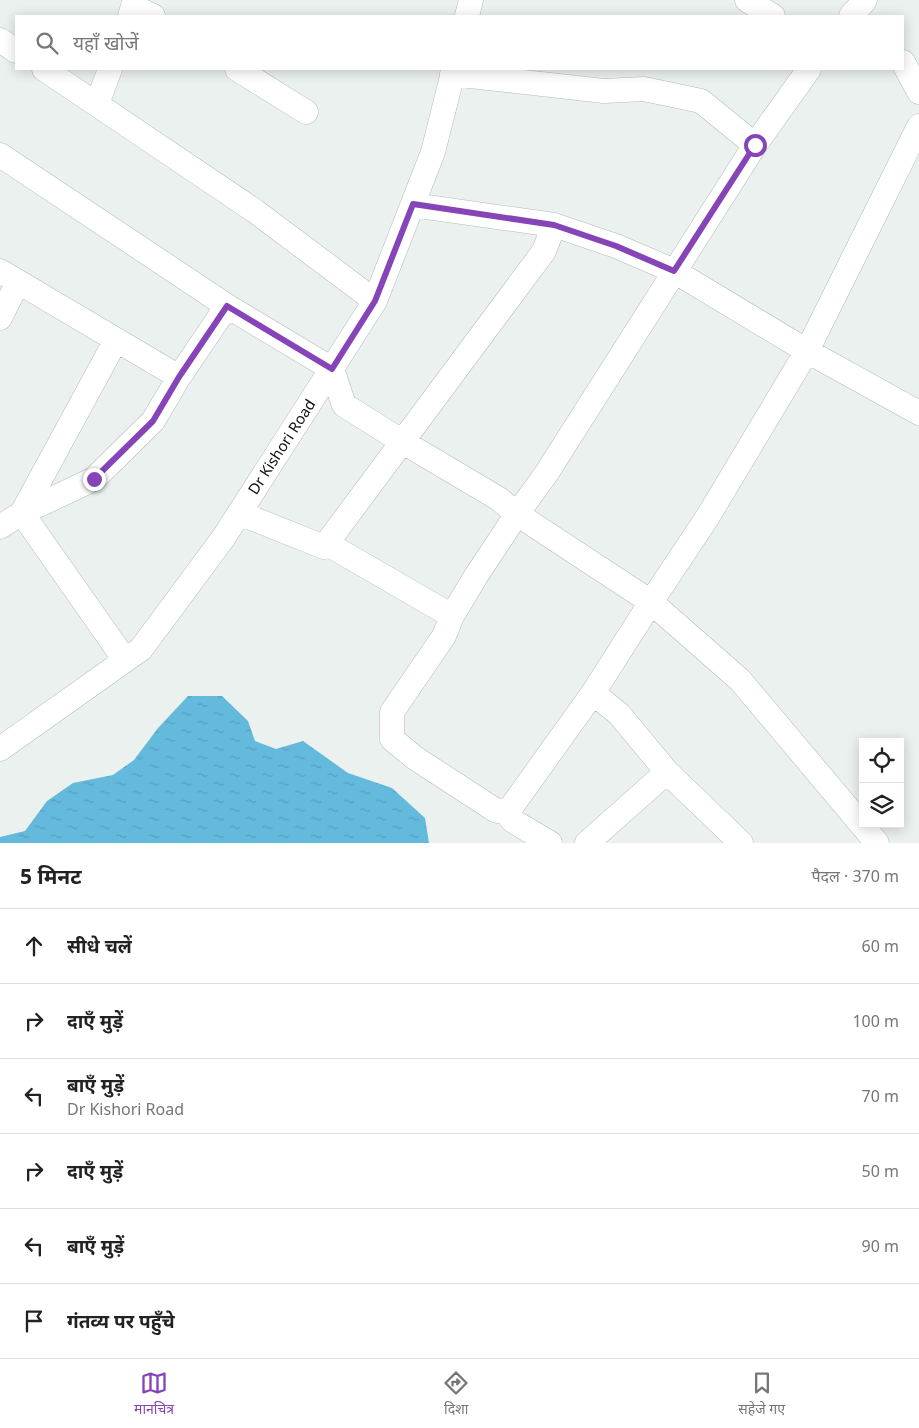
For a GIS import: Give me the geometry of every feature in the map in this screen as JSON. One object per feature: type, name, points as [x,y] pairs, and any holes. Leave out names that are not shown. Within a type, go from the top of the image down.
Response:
[{"type":"street","points":[[466,15],[470,0]]},
{"type":"street","points":[[747,0],[771,15]]},
{"type":"street","points":[[852,15],[865,0],[873,15]]},
{"type":"street","points":[[0,40],[15,50]]},
{"type":"street","points":[[904,64],[919,92]]},
{"type":"street","points":[[46,70],[255,211],[375,301]]},
{"type":"street","points":[[97,104],[110,70]]},
{"type":"street","points":[[239,70],[306,112]]},
{"type":"street","points":[[550,843],[514,821],[507,813],[488,806],[415,758],[392,738],[392,712],[444,636],[452,616],[476,576],[546,474],[755,145],[808,70]]},
{"type":"street","points":[[453,72],[604,90],[644,89],[700,101],[755,145]]},
{"type":"street","name":"Dr Kishori Road","points":[[0,749],[141,649],[224,537],[375,301],[433,152],[453,72]]},
{"type":"street","points":[[507,813],[593,693],[707,518],[807,351],[919,126]]},
{"type":"street","points":[[0,155],[227,306],[332,369],[344,405],[499,499],[517,514],[651,602],[740,680],[877,843]]},
{"type":"street","points":[[413,204],[554,225],[616,246],[674,271],[807,351],[919,412]]},
{"type":"street","points":[[324,547],[544,251],[554,225]]},
{"type":"street","points":[[0,318],[9,276],[179,377]]},
{"type":"street","points":[[0,528],[22,513],[94,479],[153,421],[179,377],[227,306]]},
{"type":"street","points":[[22,513],[116,340]]},
{"type":"street","points":[[22,513],[125,660]]},
{"type":"street","points":[[239,513],[324,547],[331,546],[452,616]]},
{"type":"street","points":[[593,693],[619,714],[667,772],[741,843]]},
{"type":"street","points":[[587,843],[667,772]]},
{"type":"water","points":[[188,696],[222,696],[248,721],[255,741],[276,749],[303,741],[348,773],[392,788],[425,818],[429,843],[0,843],[0,837],[25,831],[47,801],[73,783],[113,775],[134,760],[158,728]]},
{"type":"route","points":[[94,479],[153,421],[179,377],[227,306],[332,369],[375,301],[413,204],[554,225],[616,246],[674,271],[755,145]]}]
